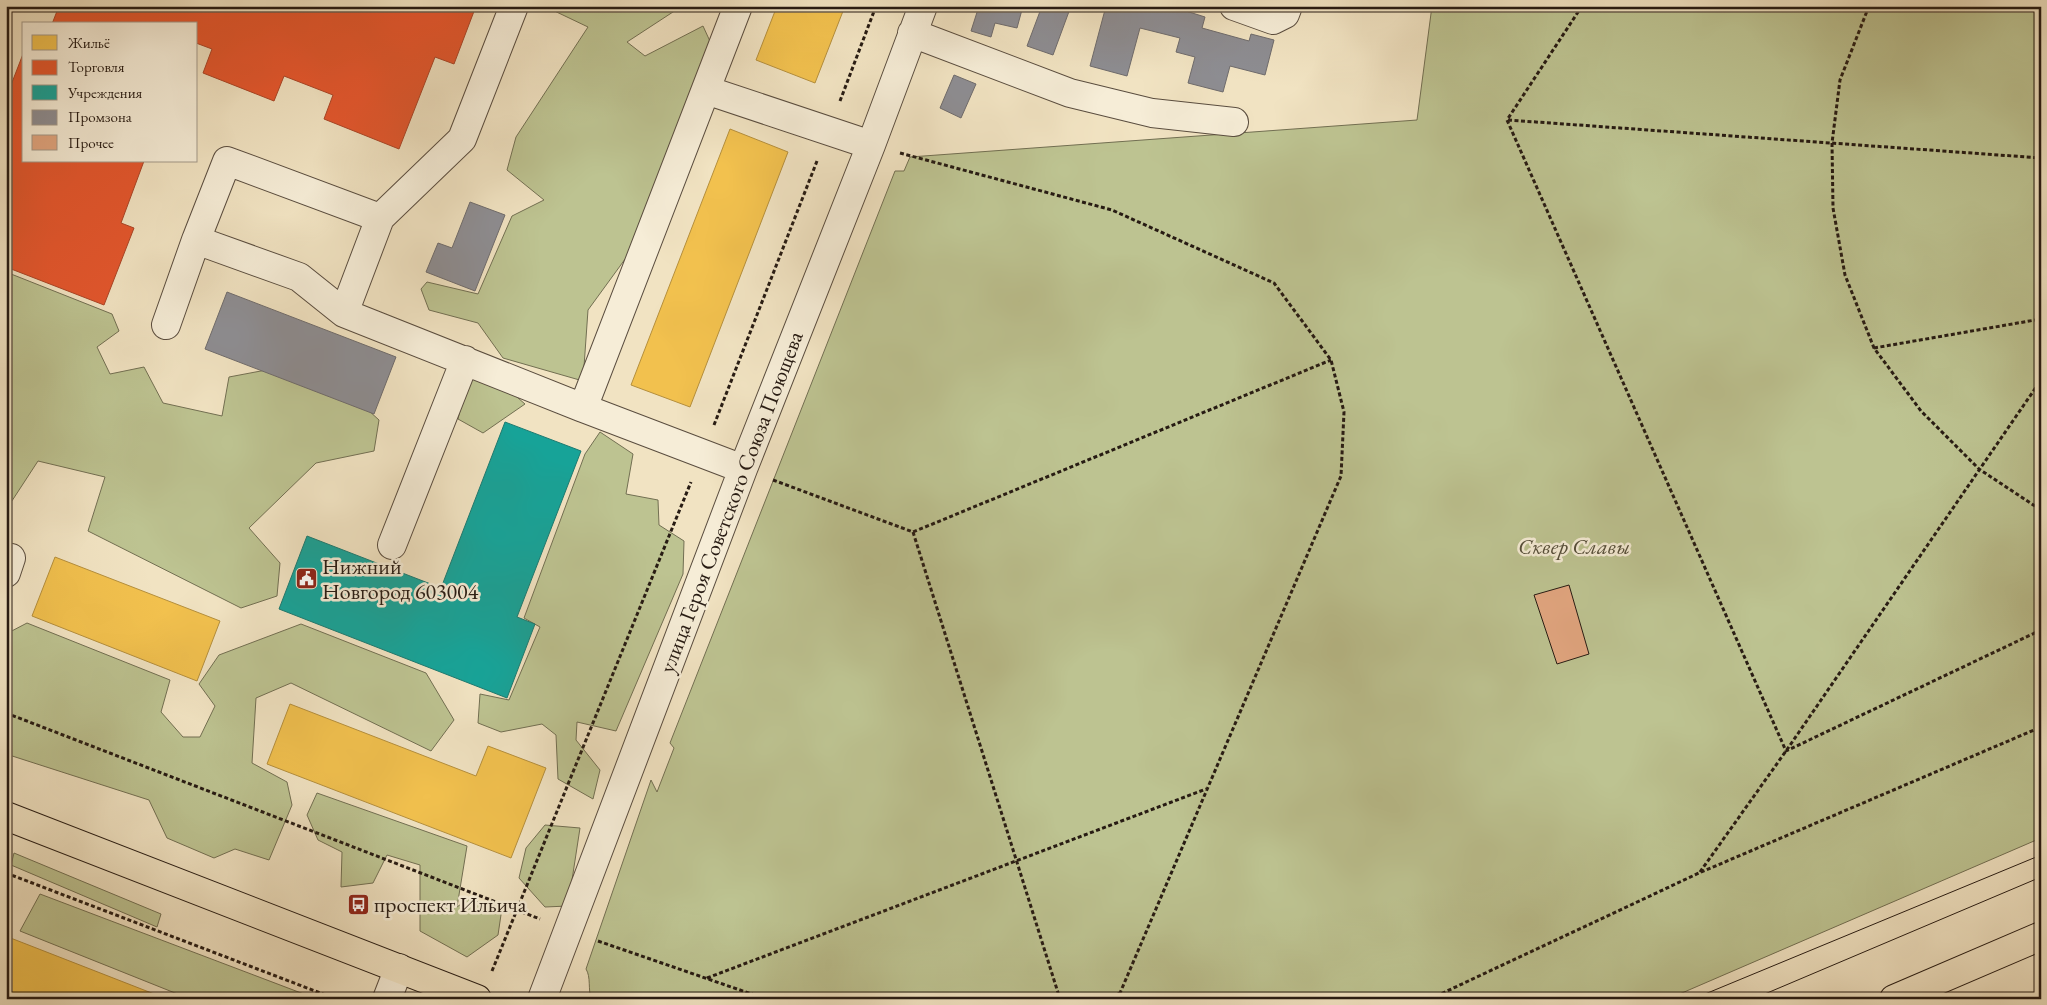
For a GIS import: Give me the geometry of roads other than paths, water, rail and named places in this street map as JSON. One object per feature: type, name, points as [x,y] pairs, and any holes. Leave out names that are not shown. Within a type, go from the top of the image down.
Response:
[{"type":"main road","points":[[7,820],[477,999]]},
{"type":"main road","points":[[1894,999],[2041,936]]},
{"type":"street","points":[[344,313],[380,218],[462,139],[514,6]]},
{"type":"street","points":[[583,408],[738,6]]},
{"type":"street","name":"улица Героя Советского Союза Поющева","points":[[542,999],[743,469],[871,145],[922,6]]},
{"type":"street","points":[[1234,6],[1272,20],[1285,14],[1288,6]]},
{"type":"street","points":[[912,34],[1070,93],[1152,113],[1234,122]]},
{"type":"street","points":[[706,90],[871,145]]},
{"type":"street","points":[[166,325],[196,240],[227,161],[380,218]]},
{"type":"street","points":[[196,240],[299,277],[344,313],[743,469]]},
{"type":"street","points":[[392,545],[464,360]]},
{"type":"street","points":[[6,556],[11,558],[6,573]]},
{"type":"street","points":[[387,999],[399,968]]},
{"type":"tram line","points":[[1693,999],[2041,855]]},
{"type":"tram line","points":[[1753,999],[2041,877]]},
{"type":"place","name":"Нижний Новгород 603004","points":[[306,579]]},
{"type":"place","name":"проспект Ильича","points":[[358,904]]},
{"type":"park label","name":"Сквер Славы","points":[[1574,546]]}]
